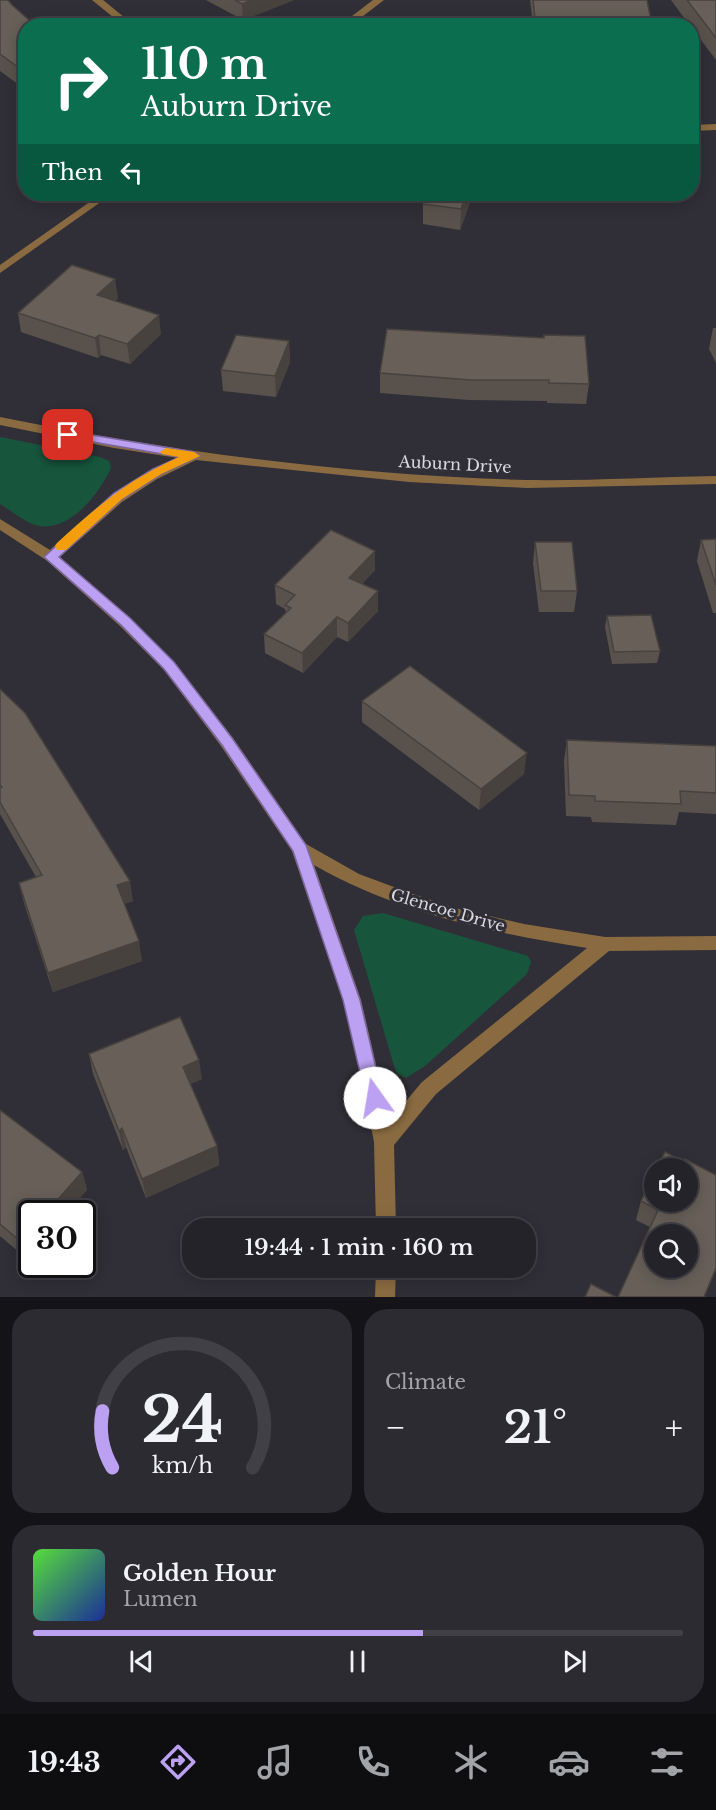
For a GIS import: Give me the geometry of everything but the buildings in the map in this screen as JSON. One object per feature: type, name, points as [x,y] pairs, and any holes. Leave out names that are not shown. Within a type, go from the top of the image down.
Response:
[{"type":"street","points":[[97,0],[121,18]]},
{"type":"street","points":[[354,18],[379,0]]},
{"type":"street","points":[[699,128],[716,127]]},
{"type":"street","points":[[0,270],[97,201]]},
{"type":"street","name":"Auburn Drive","points":[[0,421],[114,444],[194,456],[409,478],[527,484],[716,480]]},
{"type":"street","name":"Auburn Drive","points":[[51,557],[118,496],[157,471],[194,456]]},
{"type":"street","points":[[0,524],[51,557],[125,622],[169,666],[227,742],[300,849],[352,1000],[384,1142],[386,1218]]},
{"type":"street","name":"Glencoe Drive","points":[[300,849],[353,879],[455,915],[524,931],[605,944],[716,943]]},
{"type":"street","points":[[384,1142],[429,1088],[605,944]]},
{"type":"street","points":[[385,1297],[386,1278]]},
{"type":"green space","points":[[0,437],[100,457],[109,461],[111,468],[90,501],[69,519],[45,526],[32,524],[0,504]]},
{"type":"green space","points":[[383,913],[528,956],[531,962],[527,974],[425,1066],[406,1078],[397,1073],[395,1069],[354,930],[363,916]]},
{"type":"slow traffic","points":[[61,546],[118,496],[157,471],[194,456],[166,452]]},
{"type":"route","points":[[68,435],[194,456],[157,471],[118,496],[51,557],[125,622],[169,666],[227,742],[300,849],[352,1000],[375,1098]]}]
